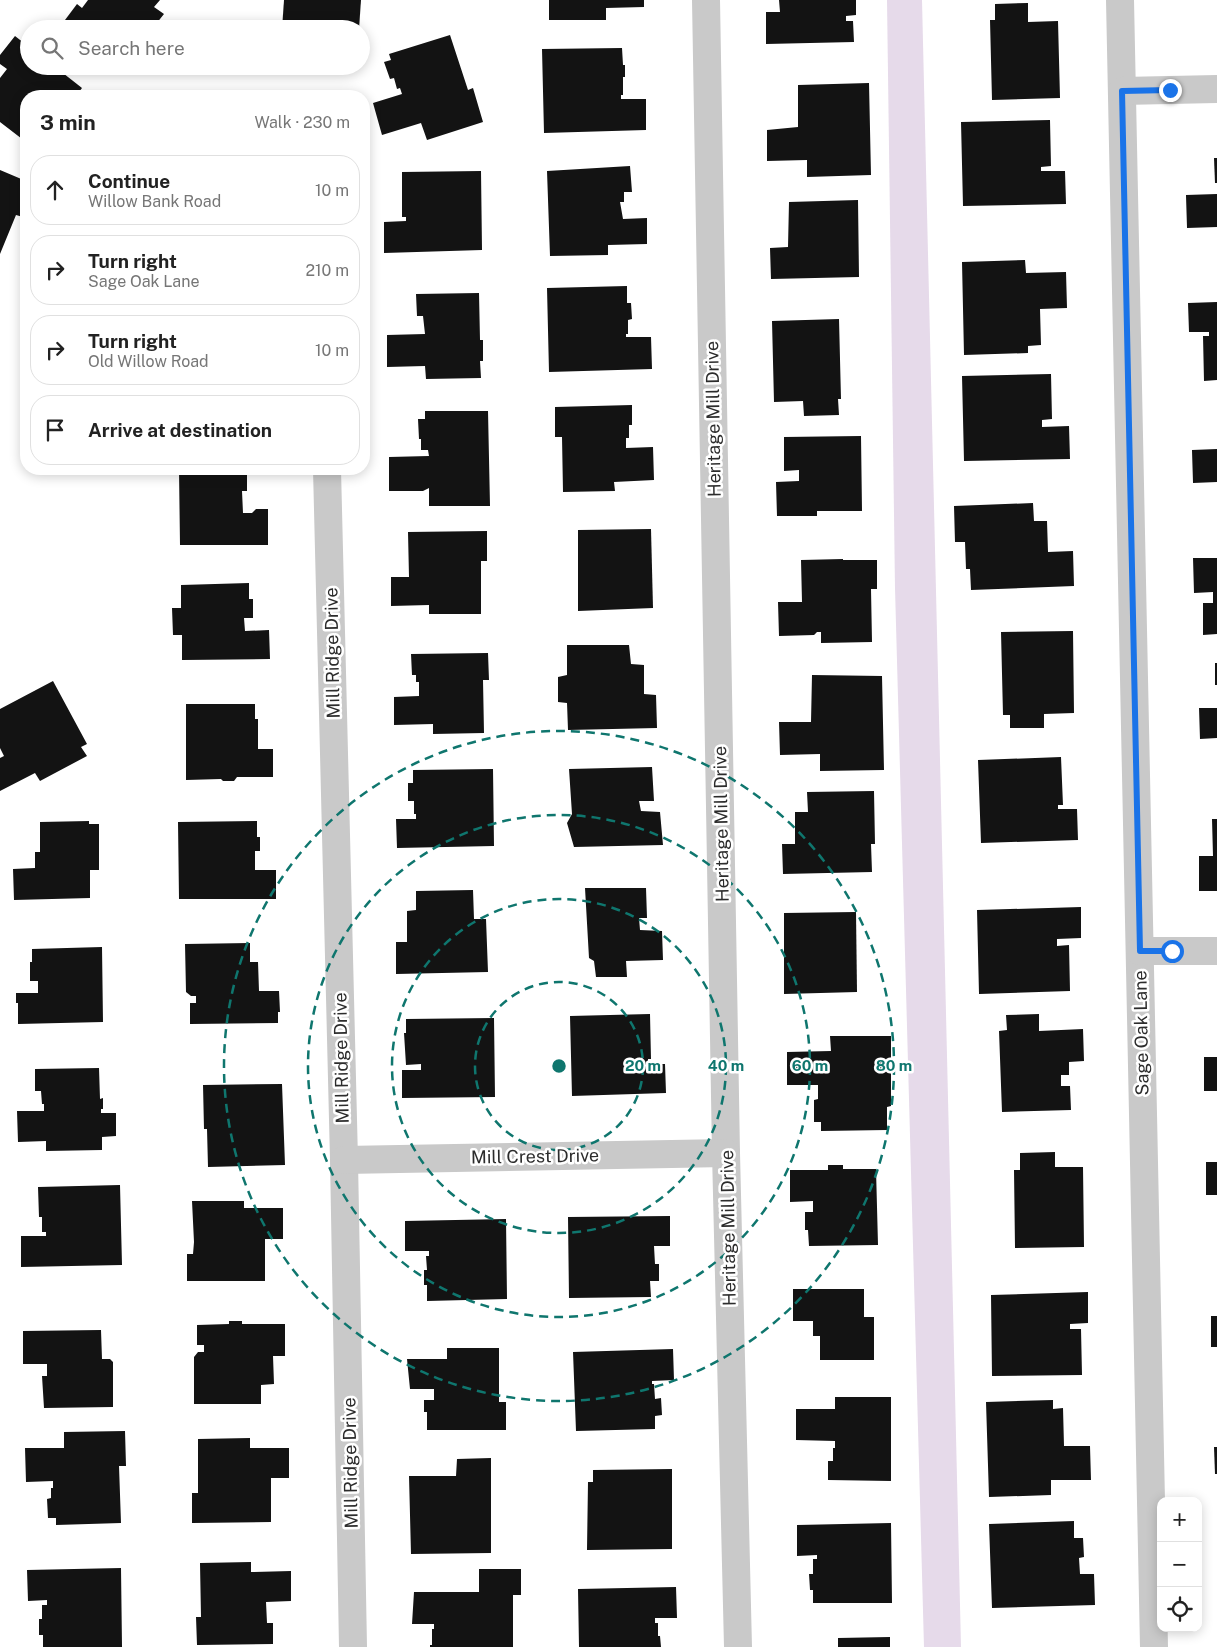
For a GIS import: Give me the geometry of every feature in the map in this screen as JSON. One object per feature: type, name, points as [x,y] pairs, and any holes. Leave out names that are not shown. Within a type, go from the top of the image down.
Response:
[{"type":"street","name":"Heritage Mill Drive","points":[[706,0],[726,1153],[738,1647]]},
{"type":"street","name":"Sage Oak Lane","points":[[1120,0],[1154,1647]]},
{"type":"street","points":[[1122,91],[1217,88]]},
{"type":"street","name":"Mill Ridge Drive","points":[[328,475],[353,1647]]},
{"type":"street","points":[[1140,951],[1217,951]]},
{"type":"street","name":"Mill Crest Drive","points":[[344,1160],[726,1153]]},
{"type":"shaded area","points":[[887,0],[922,0],[961,1647],[924,1647],[895,588]]},
{"type":"building","points":[[88,0],[160,0],[154,7],[164,14],[159,20],[65,20],[77,4],[82,8]]},
{"type":"building","points":[[284,0],[361,0],[360,20],[283,20]]},
{"type":"building","points":[[549,0],[644,0],[644,7],[606,8],[606,20],[549,20]]},
{"type":"building","points":[[779,0],[856,0],[856,15],[846,16],[846,21],[853,21],[854,42],[766,44],[766,12],[780,12]]},
{"type":"building","points":[[1028,3],[1028,22],[1058,21],[1060,98],[992,100],[990,20],[995,20],[995,4]]},
{"type":"building","points":[[450,35],[468,90],[473,88],[483,122],[427,140],[421,123],[382,135],[373,103],[402,94],[400,88],[397,89],[394,78],[390,79],[384,62],[391,60],[389,54]]},
{"type":"building","points":[[15,36],[20,40],[20,75],[65,75],[82,88],[80,90],[20,90],[20,137],[0,122],[0,78],[7,69],[0,64],[0,55]]},
{"type":"building","points":[[622,48],[625,77],[623,77],[623,95],[621,95],[621,99],[646,99],[646,130],[544,133],[542,49]]},
{"type":"building","points":[[869,83],[871,175],[807,177],[807,160],[767,161],[767,130],[798,127],[798,85]]},
{"type":"building","points":[[1050,120],[1051,166],[1041,167],[1041,171],[1065,171],[1066,204],[963,206],[961,122]]},
{"type":"building","points":[[1214,158],[1217,158],[1217,183],[1215,183]]},
{"type":"building","points":[[630,166],[632,192],[624,192],[624,202],[620,202],[623,219],[647,218],[647,244],[608,245],[608,255],[550,256],[547,171]]},
{"type":"building","points":[[0,170],[20,178],[20,216],[16,215],[0,254]]},
{"type":"building","points":[[481,171],[482,250],[384,253],[384,222],[406,221],[406,217],[402,217],[402,172]]},
{"type":"building","points":[[1217,194],[1217,227],[1187,228],[1186,195]]},
{"type":"building","points":[[858,200],[859,277],[771,279],[770,248],[788,247],[789,202]]},
{"type":"building","points":[[1025,260],[1026,273],[1066,272],[1067,308],[1040,309],[1041,345],[1028,346],[1028,353],[964,355],[962,262]]},
{"type":"building","points":[[627,286],[627,303],[631,303],[632,319],[628,320],[628,334],[626,334],[626,337],[651,337],[652,369],[549,372],[547,288]]},
{"type":"building","points":[[479,293],[480,340],[483,340],[483,361],[480,361],[481,378],[426,379],[425,366],[387,367],[387,335],[425,334],[423,316],[417,316],[416,294]]},
{"type":"building","points":[[1217,302],[1217,380],[1204,381],[1203,336],[1209,336],[1209,332],[1189,332],[1188,303]]},
{"type":"building","points":[[839,319],[841,399],[838,399],[839,415],[804,416],[803,401],[774,402],[772,321]]},
{"type":"building","points":[[1051,374],[1052,419],[1042,420],[1042,427],[1069,426],[1070,459],[964,461],[962,376]]},
{"type":"building","points":[[632,405],[632,425],[629,425],[629,438],[626,438],[626,448],[653,447],[654,480],[614,482],[615,491],[563,492],[562,437],[555,437],[555,407]]},
{"type":"building","points":[[425,411],[488,411],[490,506],[429,506],[429,488],[423,491],[389,491],[389,457],[429,456],[428,450],[421,450],[421,439],[419,439],[418,419],[425,419]]},
{"type":"building","points":[[861,436],[862,511],[817,511],[817,516],[777,516],[776,482],[799,481],[799,470],[784,471],[784,437]]},
{"type":"building","points":[[1217,449],[1217,482],[1193,483],[1192,450]]},
{"type":"building","points":[[179,475],[247,475],[247,491],[242,491],[243,513],[252,513],[256,509],[268,509],[268,545],[180,545]]},
{"type":"building","points":[[1033,503],[1034,521],[1047,521],[1048,552],[1073,551],[1074,586],[971,590],[970,569],[966,569],[965,542],[955,542],[954,506]]},
{"type":"building","points":[[651,529],[653,608],[578,611],[578,530]]},
{"type":"building","points":[[487,531],[487,561],[481,561],[481,614],[429,614],[429,605],[391,606],[391,577],[409,577],[408,532]]},
{"type":"building","points":[[1193,558],[1217,558],[1217,634],[1203,635],[1203,603],[1213,603],[1213,592],[1194,593]]},
{"type":"building","points":[[801,560],[877,560],[877,589],[871,589],[872,642],[821,643],[821,632],[817,632],[814,635],[779,636],[778,602],[802,602]]},
{"type":"building","points":[[249,583],[249,599],[253,599],[253,618],[244,618],[245,631],[269,630],[270,659],[182,660],[182,635],[173,635],[172,608],[181,608],[181,585]]},
{"type":"building","points":[[1073,631],[1074,713],[1044,714],[1044,728],[1010,728],[1010,715],[1003,715],[1001,632]]},
{"type":"building","points":[[567,645],[629,645],[631,664],[644,665],[644,694],[656,695],[657,728],[568,730],[567,703],[558,702],[558,677],[567,675]]},
{"type":"building","points":[[488,653],[489,680],[483,680],[484,733],[433,734],[433,724],[394,725],[394,697],[419,696],[419,682],[416,682],[416,675],[412,675],[411,654]]},
{"type":"building","points":[[1215,663],[1217,663],[1217,685],[1215,685]]},
{"type":"building","points":[[812,675],[882,676],[884,770],[820,771],[820,754],[780,755],[779,722],[811,722]]},
{"type":"building","points":[[53,681],[87,744],[81,747],[87,756],[40,781],[35,773],[0,791],[0,758],[4,756],[0,748],[0,709]]},
{"type":"building","points":[[186,704],[255,704],[255,719],[258,719],[258,749],[273,749],[273,777],[237,777],[234,781],[223,781],[221,779],[186,780]]},
{"type":"building","points":[[1199,708],[1217,708],[1217,738],[1200,739]]},
{"type":"building","points":[[1061,757],[1063,805],[1058,805],[1058,809],[1077,809],[1078,840],[981,843],[978,760]]},
{"type":"building","points":[[652,767],[654,801],[639,801],[641,811],[660,812],[663,845],[574,847],[567,823],[572,814],[569,769]]},
{"type":"building","points":[[493,769],[494,846],[397,848],[396,819],[416,819],[414,801],[408,801],[408,783],[413,783],[413,770]]},
{"type":"building","points":[[874,791],[875,844],[871,844],[872,872],[783,874],[782,844],[795,844],[795,812],[808,812],[807,792]]},
{"type":"building","points":[[1212,819],[1217,819],[1217,891],[1199,891],[1199,856],[1213,856]]},
{"type":"building","points":[[89,821],[89,824],[99,824],[99,870],[90,870],[90,898],[14,900],[13,869],[35,868],[35,852],[40,852],[40,822]]},
{"type":"building","points":[[257,821],[257,837],[260,837],[260,851],[255,851],[255,870],[276,870],[276,899],[179,899],[178,822]]},
{"type":"building","points":[[585,888],[646,888],[647,918],[639,918],[640,930],[662,931],[663,960],[626,961],[627,977],[596,977],[594,961],[589,958]]},
{"type":"building","points":[[473,890],[474,919],[486,919],[488,972],[396,974],[396,942],[407,942],[407,911],[416,910],[416,891]]},
{"type":"building","points":[[1081,907],[1081,938],[1057,939],[1057,946],[1069,945],[1070,991],[979,994],[977,910]]},
{"type":"building","points":[[856,912],[857,992],[784,994],[784,913]]},
{"type":"building","points":[[250,943],[250,962],[258,962],[259,991],[279,991],[280,1012],[278,1012],[278,1023],[190,1024],[190,1003],[196,1003],[196,996],[191,996],[186,992],[185,944]]},
{"type":"building","points":[[102,947],[103,1022],[18,1024],[16,993],[38,993],[38,981],[30,981],[32,949]]},
{"type":"building","points":[[650,1014],[651,1059],[648,1059],[648,1064],[665,1064],[666,1093],[572,1096],[570,1016]]},
{"type":"building","points":[[1039,1014],[1039,1031],[1083,1029],[1084,1061],[1069,1062],[1069,1075],[1061,1075],[1061,1086],[1070,1086],[1071,1110],[1002,1112],[999,1031],[1007,1030],[1006,1015]]},
{"type":"building","points":[[494,1018],[495,1097],[402,1098],[402,1070],[421,1070],[421,1064],[406,1065],[404,1033],[406,1033],[406,1019]]},
{"type":"building","points":[[830,1036],[891,1036],[891,1106],[887,1107],[887,1130],[821,1131],[821,1122],[814,1122],[814,1100],[818,1099],[818,1085],[787,1085],[787,1052],[831,1051]]},
{"type":"building","points":[[1204,1057],[1217,1057],[1217,1091],[1204,1091]]},
{"type":"building","points":[[99,1068],[100,1099],[103,1098],[101,1113],[116,1113],[116,1136],[102,1137],[102,1150],[46,1151],[46,1141],[18,1142],[17,1111],[44,1111],[41,1091],[35,1091],[35,1069]]},
{"type":"building","points":[[282,1084],[285,1165],[208,1167],[207,1129],[204,1129],[203,1085]]},
{"type":"building","points":[[1055,1152],[1055,1167],[1083,1167],[1084,1247],[1015,1248],[1014,1170],[1020,1170],[1020,1153]]},
{"type":"building","points":[[1206,1162],[1217,1162],[1217,1195],[1206,1195]]},
{"type":"building","points":[[828,1165],[843,1165],[843,1169],[876,1169],[878,1245],[809,1246],[808,1230],[805,1230],[805,1212],[813,1212],[813,1201],[790,1202],[790,1170],[828,1170]]},
{"type":"building","points":[[120,1185],[122,1265],[21,1267],[21,1236],[46,1236],[46,1232],[42,1232],[42,1217],[39,1217],[38,1187]]},
{"type":"building","points":[[192,1201],[244,1201],[244,1208],[283,1208],[283,1239],[265,1239],[265,1281],[187,1281],[187,1254],[193,1254],[194,1242]]},
{"type":"building","points":[[670,1216],[670,1246],[654,1246],[655,1264],[659,1264],[659,1281],[650,1281],[651,1297],[569,1298],[568,1217]]},
{"type":"building","points":[[506,1219],[507,1299],[427,1301],[427,1285],[424,1285],[424,1270],[427,1270],[426,1256],[429,1256],[429,1251],[405,1251],[405,1221]]},
{"type":"building","points":[[793,1289],[864,1289],[864,1317],[874,1317],[874,1360],[820,1360],[820,1336],[813,1336],[813,1321],[793,1321]]},
{"type":"building","points":[[1088,1292],[1088,1323],[1070,1324],[1070,1329],[1081,1329],[1082,1375],[992,1376],[991,1295]]},
{"type":"building","points":[[1211,1316],[1217,1316],[1217,1347],[1211,1347]]},
{"type":"building","points":[[229,1321],[242,1321],[242,1324],[285,1324],[285,1356],[273,1356],[274,1384],[261,1385],[261,1404],[194,1404],[194,1357],[198,1352],[204,1352],[204,1345],[197,1345],[197,1325],[229,1324]]},
{"type":"building","points":[[101,1330],[102,1359],[110,1359],[113,1362],[113,1407],[44,1408],[42,1376],[47,1376],[47,1364],[23,1364],[23,1331]]},
{"type":"building","points":[[447,1348],[499,1348],[499,1402],[506,1402],[506,1430],[427,1430],[427,1412],[424,1412],[424,1400],[434,1400],[434,1389],[410,1389],[407,1359],[447,1359]]},
{"type":"building","points":[[673,1349],[674,1380],[652,1381],[655,1399],[661,1398],[662,1415],[655,1416],[655,1429],[576,1431],[573,1352]]},
{"type":"building","points":[[835,1397],[891,1397],[891,1481],[828,1480],[828,1461],[833,1461],[835,1441],[796,1440],[796,1409],[835,1409]]},
{"type":"building","points":[[1053,1400],[1053,1409],[1063,1408],[1064,1446],[1090,1446],[1091,1480],[1051,1480],[1051,1495],[989,1497],[986,1402]]},
{"type":"building","points":[[125,1431],[126,1466],[119,1466],[121,1523],[56,1525],[56,1518],[48,1518],[47,1499],[51,1498],[53,1481],[26,1482],[25,1448],[64,1448],[64,1432]]},
{"type":"building","points":[[250,1438],[250,1448],[289,1448],[289,1478],[271,1478],[271,1522],[192,1523],[192,1493],[198,1493],[198,1439]]},
{"type":"building","points":[[1214,1447],[1217,1447],[1217,1474],[1215,1474]]},
{"type":"building","points":[[491,1458],[491,1553],[411,1554],[409,1476],[456,1476],[457,1459]]},
{"type":"building","points":[[672,1469],[672,1549],[587,1550],[588,1482],[593,1482],[593,1470]]},
{"type":"building","points":[[1074,1521],[1074,1538],[1083,1538],[1084,1557],[1079,1558],[1080,1574],[1094,1574],[1095,1605],[992,1608],[989,1524]]},
{"type":"building","points":[[891,1523],[892,1603],[813,1603],[813,1590],[810,1590],[809,1574],[813,1574],[813,1559],[817,1559],[817,1555],[797,1556],[797,1525]]},
{"type":"building","points":[[251,1562],[251,1572],[291,1571],[291,1601],[266,1602],[267,1623],[273,1623],[273,1644],[197,1645],[196,1617],[201,1617],[200,1563]]},
{"type":"building","points":[[121,1568],[122,1647],[43,1647],[43,1635],[39,1635],[39,1619],[42,1619],[42,1605],[47,1605],[47,1600],[28,1601],[27,1570]]},
{"type":"building","points":[[479,1569],[521,1569],[521,1595],[513,1595],[513,1647],[430,1647],[432,1645],[432,1629],[434,1629],[434,1624],[412,1624],[414,1592],[479,1592]]},
{"type":"building","points":[[676,1587],[677,1618],[655,1618],[655,1623],[658,1623],[658,1636],[660,1636],[661,1647],[579,1647],[578,1589]]},
{"type":"building","points":[[890,1637],[890,1647],[838,1647],[838,1638]]},
{"type":"route","points":[[1170,90],[1122,91],[1140,951],[1172,951]]}]
